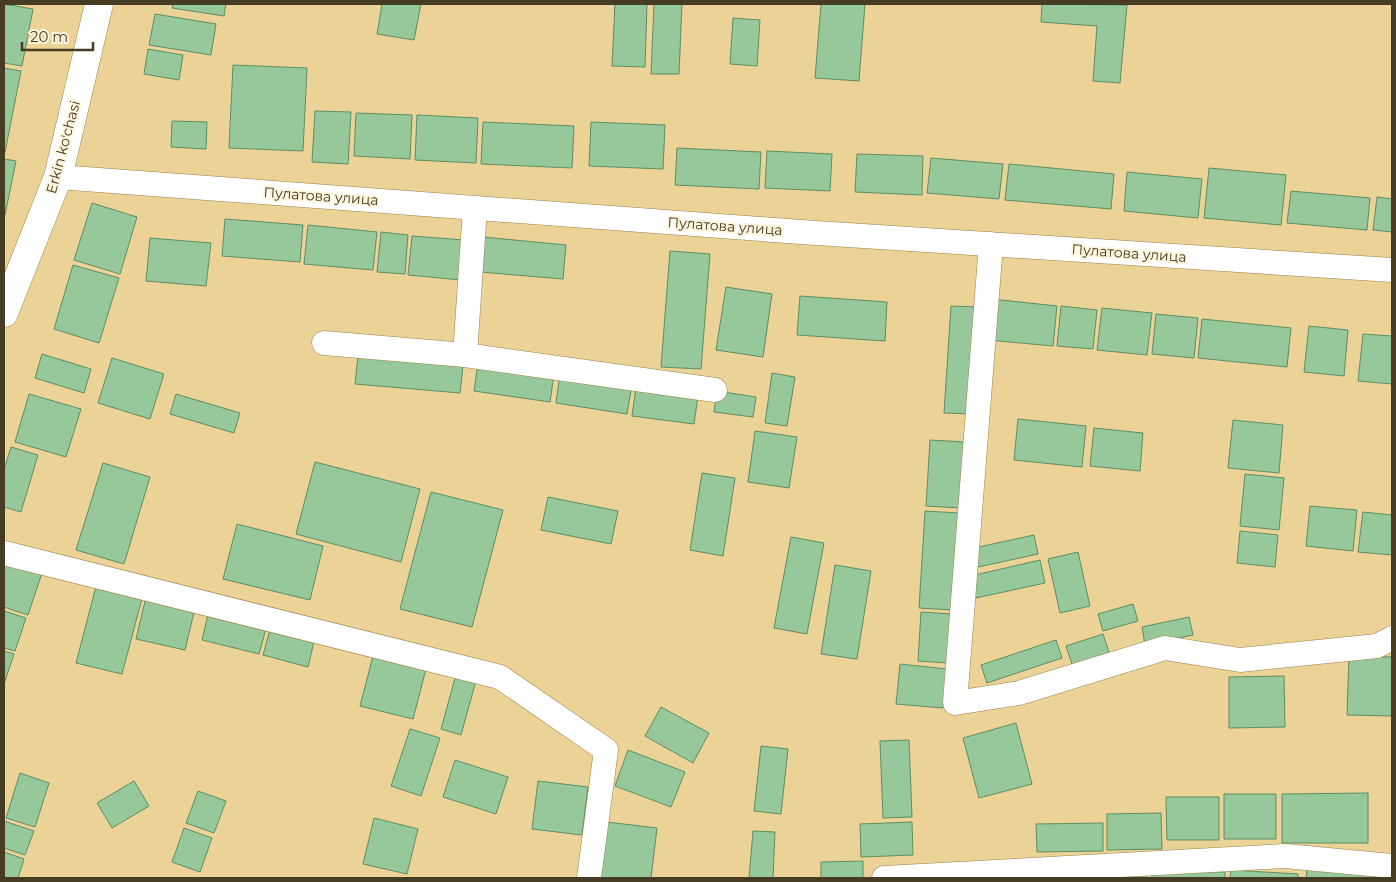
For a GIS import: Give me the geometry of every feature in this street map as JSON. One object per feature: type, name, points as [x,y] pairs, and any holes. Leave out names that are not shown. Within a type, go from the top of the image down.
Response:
[{"type":"main road","name":"Erkin ko'chasi","points":[[4,314],[58,177],[99,4]]},
{"type":"street","name":"Пулатова улица","points":[[58,177],[801,232],[1392,270]]},
{"type":"street","points":[[465,355],[475,208]]},
{"type":"street","points":[[991,244],[954,703],[1019,693],[1165,648],[1240,660],[1377,646],[1392,638]]},
{"type":"street","points":[[324,344],[465,355],[715,390]]},
{"type":"street","points":[[4,553],[500,677],[606,750],[590,878]]},
{"type":"street","points":[[884,878],[1285,856],[1392,866]]},
{"type":"building","points":[[4,4],[33,9],[22,66],[4,63]]},
{"type":"building","points":[[173,4],[226,4],[224,16],[172,8]]},
{"type":"building","points":[[382,4],[421,4],[414,40],[377,34]]},
{"type":"building","points":[[615,4],[647,4],[645,67],[612,66]]},
{"type":"building","points":[[654,4],[682,4],[679,74],[651,74]]},
{"type":"building","points":[[821,4],[865,4],[859,81],[815,78]]},
{"type":"building","points":[[1042,4],[1127,5],[1120,83],[1093,81],[1097,26],[1041,22]]},
{"type":"building","points":[[155,14],[216,24],[211,55],[149,45]]},
{"type":"building","points":[[733,18],[760,20],[757,66],[730,64]]},
{"type":"building","points":[[148,49],[183,55],[179,80],[144,74]]},
{"type":"building","points":[[233,65],[307,68],[303,151],[229,148]]},
{"type":"building","points":[[4,68],[21,71],[5,152],[4,152]]},
{"type":"building","points":[[315,111],[351,112],[348,164],[312,162]]},
{"type":"building","points":[[356,113],[412,115],[410,159],[354,156]]},
{"type":"building","points":[[417,115],[478,118],[476,163],[415,160]]},
{"type":"building","points":[[172,121],[207,122],[206,149],[171,147]]},
{"type":"building","points":[[483,122],[574,126],[572,168],[481,164]]},
{"type":"building","points":[[591,122],[665,125],[663,169],[589,166]]},
{"type":"building","points":[[677,148],[761,152],[759,189],[675,185]]},
{"type":"building","points":[[767,151],[832,154],[830,191],[765,188]]},
{"type":"building","points":[[857,154],[923,156],[922,195],[855,192]]},
{"type":"building","points":[[931,158],[1003,164],[999,199],[927,193]]},
{"type":"building","points":[[4,159],[16,161],[5,215],[4,215]]},
{"type":"building","points":[[1009,164],[1114,174],[1111,209],[1005,200]]},
{"type":"building","points":[[1209,168],[1286,175],[1281,225],[1204,218]]},
{"type":"building","points":[[1127,172],[1202,179],[1198,218],[1124,211]]},
{"type":"building","points":[[1291,191],[1370,198],[1367,230],[1287,223]]},
{"type":"building","points":[[1377,197],[1392,199],[1392,232],[1373,230]]},
{"type":"building","points":[[92,203],[137,217],[120,274],[74,260]]},
{"type":"building","points":[[225,219],[303,225],[300,262],[222,256]]},
{"type":"building","points":[[308,225],[377,232],[373,270],[304,264]]},
{"type":"building","points":[[381,232],[408,235],[405,274],[377,272]]},
{"type":"building","points":[[412,236],[464,240],[461,280],[408,275]]},
{"type":"building","points":[[483,237],[566,245],[563,279],[480,272]]},
{"type":"building","points":[[150,238],[211,243],[206,286],[146,281]]},
{"type":"building","points":[[670,251],[710,254],[701,369],[661,367]]},
{"type":"building","points":[[73,265],[119,278],[99,343],[54,329]]},
{"type":"building","points":[[726,287],[772,294],[763,357],[716,350]]},
{"type":"building","points":[[800,296],[887,302],[885,341],[797,335]]},
{"type":"building","points":[[992,299],[1057,306],[1053,346],[988,340]]},
{"type":"building","points":[[951,306],[980,307],[973,414],[944,413]]},
{"type":"building","points":[[1061,306],[1097,310],[1093,349],[1057,346]]},
{"type":"building","points":[[1102,308],[1152,313],[1147,355],[1097,350]]},
{"type":"building","points":[[1156,314],[1198,318],[1194,358],[1152,354]]},
{"type":"building","points":[[1202,319],[1291,328],[1287,367],[1198,358]]},
{"type":"building","points":[[1309,326],[1348,330],[1344,376],[1304,372]]},
{"type":"building","points":[[1363,334],[1392,336],[1392,384],[1358,381]]},
{"type":"building","points":[[42,354],[91,369],[84,393],[35,378]]},
{"type":"building","points":[[358,356],[463,366],[460,393],[355,384]]},
{"type":"building","points":[[112,358],[164,374],[150,419],[98,403]]},
{"type":"building","points":[[478,363],[554,374],[550,402],[474,391]]},
{"type":"building","points":[[772,373],[795,377],[787,426],[765,423]]},
{"type":"building","points":[[560,374],[632,385],[627,414],[556,403]]},
{"type":"building","points":[[636,387],[698,396],[694,424],[632,416]]},
{"type":"building","points":[[717,391],[756,397],[753,417],[714,412]]},
{"type":"building","points":[[29,394],[81,409],[66,457],[15,442]]},
{"type":"building","points":[[176,394],[240,413],[234,433],[170,414]]},
{"type":"building","points":[[1018,419],[1086,426],[1082,467],[1014,460]]},
{"type":"building","points":[[1233,420],[1283,425],[1279,473],[1228,468]]},
{"type":"building","points":[[1094,428],[1143,433],[1140,471],[1090,466]]},
{"type":"building","points":[[755,431],[797,437],[789,488],[748,482]]},
{"type":"building","points":[[930,440],[965,442],[960,508],[926,506]]},
{"type":"building","points":[[11,447],[38,455],[21,512],[4,507],[4,470]]},
{"type":"building","points":[[315,462],[420,489],[401,562],[296,534]]},
{"type":"building","points":[[103,463],[150,477],[124,564],[76,550]]},
{"type":"building","points":[[702,473],[735,478],[723,556],[690,550]]},
{"type":"building","points":[[1245,474],[1284,478],[1279,530],[1240,526]]},
{"type":"building","points":[[431,492],[503,510],[472,627],[400,609]]},
{"type":"building","points":[[548,497],[618,511],[611,544],[541,530]]},
{"type":"building","points":[[1310,506],[1357,510],[1353,551],[1306,546]]},
{"type":"building","points":[[925,511],[959,513],[953,610],[919,608]]},
{"type":"building","points":[[1363,512],[1392,515],[1392,555],[1358,552]]},
{"type":"building","points":[[237,524],[323,546],[310,600],[223,579]]},
{"type":"building","points":[[1240,531],[1278,535],[1275,567],[1237,563]]},
{"type":"building","points":[[1034,535],[1038,554],[969,569],[965,550]]},
{"type":"building","points":[[791,537],[824,543],[807,634],[774,628]]},
{"type":"building","points":[[1078,552],[1090,606],[1060,613],[1048,559]]},
{"type":"building","points":[[4,558],[43,570],[28,615],[4,607]]},
{"type":"building","points":[[1040,560],[1045,583],[976,598],[971,576]]},
{"type":"building","points":[[835,565],[871,571],[857,659],[821,654]]},
{"type":"building","points":[[98,579],[144,591],[122,674],[76,663]]},
{"type":"building","points":[[147,593],[196,604],[185,650],[136,639]]},
{"type":"building","points":[[1133,604],[1138,621],[1103,631],[1098,614]]},
{"type":"building","points":[[209,610],[267,625],[259,654],[202,640]]},
{"type":"building","points":[[4,611],[26,618],[15,651],[4,648]]},
{"type":"building","points":[[921,612],[952,614],[949,663],[918,661]]},
{"type":"building","points":[[1189,617],[1193,635],[1145,645],[1142,627]]},
{"type":"building","points":[[271,626],[315,637],[308,667],[263,655]]},
{"type":"building","points":[[1103,634],[1110,655],[1073,667],[1066,646]]},
{"type":"building","points":[[1056,640],[1062,658],[987,683],[981,665]]},
{"type":"building","points":[[4,651],[14,654],[4,684]]},
{"type":"building","points":[[373,656],[426,669],[413,719],[360,706]]},
{"type":"building","points":[[1349,656],[1392,657],[1392,716],[1347,715]]},
{"type":"building","points":[[900,664],[947,669],[943,708],[896,704]]},
{"type":"building","points":[[457,671],[477,677],[461,735],[441,729]]},
{"type":"building","points":[[1284,676],[1285,727],[1229,728],[1229,677]]},
{"type":"building","points":[[661,707],[709,733],[693,763],[645,736]]},
{"type":"building","points":[[1016,723],[1032,784],[979,798],[963,738]]},
{"type":"building","points":[[410,729],[440,738],[421,796],[391,786]]},
{"type":"building","points":[[909,740],[912,817],[883,818],[880,741]]},
{"type":"building","points":[[761,746],[788,749],[781,814],[754,811]]},
{"type":"building","points":[[628,750],[685,772],[671,807],[615,786]]},
{"type":"building","points":[[455,760],[508,777],[496,814],[443,797]]},
{"type":"building","points":[[20,773],[49,783],[35,827],[6,818]]},
{"type":"building","points":[[134,781],[149,806],[112,828],[97,803]]},
{"type":"building","points":[[538,781],[588,787],[582,835],[532,829]]},
{"type":"building","points":[[198,791],[226,801],[214,833],[186,823]]},
{"type":"building","points":[[1368,793],[1368,843],[1282,843],[1282,794]]},
{"type":"building","points":[[1224,794],[1276,794],[1276,839],[1224,839]]},
{"type":"building","points":[[1166,797],[1219,797],[1219,840],[1167,840]]},
{"type":"building","points":[[1161,813],[1162,849],[1107,850],[1107,814]]},
{"type":"building","points":[[374,818],[418,829],[407,874],[363,864]]},
{"type":"building","points":[[4,821],[34,831],[25,855],[4,848]]},
{"type":"building","points":[[607,822],[657,828],[651,878],[600,878]]},
{"type":"building","points":[[912,822],[913,855],[861,857],[860,824]]},
{"type":"building","points":[[1103,823],[1103,851],[1037,852],[1036,824]]},
{"type":"building","points":[[184,828],[212,838],[200,872],[172,862]]},
{"type":"building","points":[[753,831],[775,832],[773,878],[749,878]]},
{"type":"building","points":[[4,852],[24,859],[18,878],[4,878]]},
{"type":"building","points":[[863,861],[863,878],[821,878],[821,862]]},
{"type":"building","points":[[1308,863],[1391,875],[1391,878],[1306,878]]},
{"type":"building","points":[[1231,870],[1298,874],[1298,878],[1230,878]]},
{"type":"building","points":[[1152,871],[1225,872],[1225,878],[1152,878]]},
{"type":"building","points":[[1146,873],[1146,878],[1072,878]]}]
